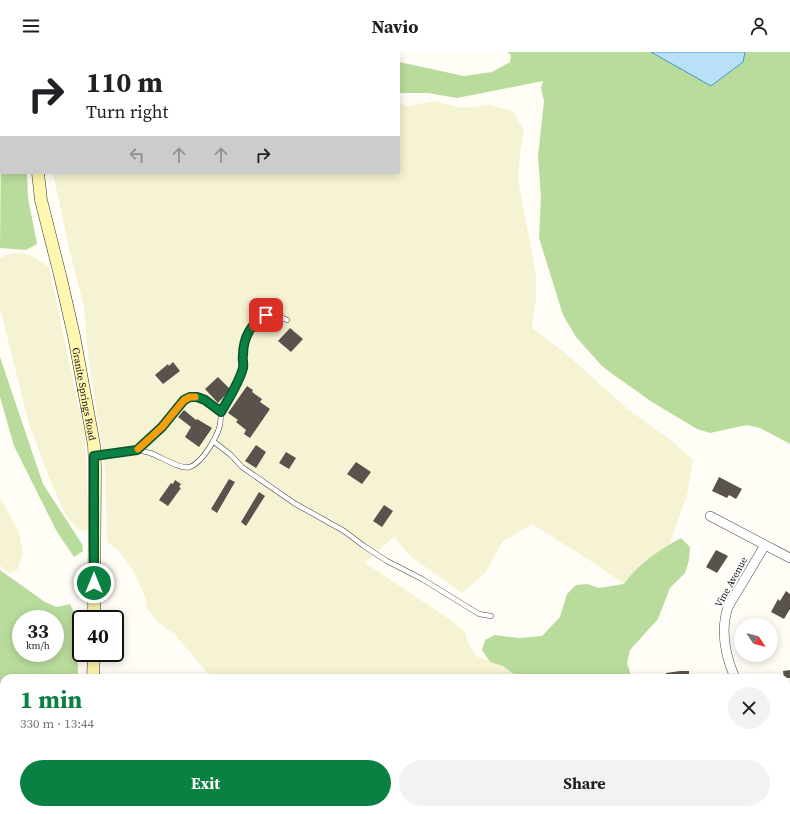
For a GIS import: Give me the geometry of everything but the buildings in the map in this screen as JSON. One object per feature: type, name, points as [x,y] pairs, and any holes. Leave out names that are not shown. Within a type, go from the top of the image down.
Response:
[{"type":"street","name":"Granite Springs Road","points":[[38,174],[41,200],[74,336],[94,445],[94,610]]},
{"type":"street","points":[[710,516],[790,558]]},
{"type":"street","name":"Vine Avenue","points":[[733,674],[728,662],[726,651],[724,628],[725,617],[728,607],[765,545]]},
{"type":"street","points":[[93,674],[94,662]]},
{"type":"lane","points":[[94,456],[137,450],[151,453],[184,467],[190,467],[201,458],[214,442],[220,425],[221,412],[243,367],[245,338],[250,328],[258,319],[266,315],[280,316],[287,320]]},
{"type":"lane","points":[[137,450],[162,427],[184,400],[190,397],[197,397],[212,404],[221,412]]},
{"type":"lane","points":[[214,442],[231,455],[242,467],[294,503],[344,531],[387,561],[422,579],[479,614],[491,616]]},
{"type":"shaded area","points":[[434,101],[461,108],[490,105],[513,111],[524,131],[520,153],[518,179],[536,275],[536,298],[532,328],[564,352],[629,410],[672,441],[693,460],[687,495],[665,556],[624,584],[532,524],[502,542],[486,572],[462,593],[411,557],[394,537],[365,563],[452,621],[465,632],[467,641],[476,656],[503,666],[514,674],[209,674],[175,635],[159,623],[147,609],[145,597],[134,572],[119,551],[107,542],[105,469],[88,354],[84,307],[69,248],[53,174],[400,174],[400,103],[408,106]]},
{"type":"shaded area","points":[[15,253],[29,254],[49,267],[85,436],[89,530],[86,531],[77,528],[66,516],[48,475],[29,424],[0,308],[0,259],[6,255]]},
{"type":"shaded area","points":[[0,498],[19,531],[23,553],[18,569],[9,573],[0,566]]},
{"type":"green space","points":[[507,52],[651,52],[711,85],[743,62],[745,52],[790,52],[790,444],[760,428],[747,425],[710,433],[697,429],[652,402],[611,373],[601,365],[576,337],[563,315],[539,238],[541,197],[538,156],[544,101],[541,88],[543,81],[457,98],[428,93],[400,93],[400,62],[464,76],[492,72],[510,62],[511,55]]},
{"type":"green space","points":[[1,174],[27,174],[28,198],[37,244],[26,250],[0,248]]},
{"type":"green space","points":[[0,357],[43,484],[82,544],[83,551],[74,557],[57,532],[14,446],[0,397]]},
{"type":"green space","points":[[681,538],[690,547],[689,560],[685,573],[670,588],[658,619],[630,650],[627,663],[631,674],[514,674],[503,666],[490,662],[482,650],[485,640],[495,635],[519,638],[542,636],[560,617],[567,594],[576,585],[587,584],[599,588],[624,584],[642,564],[665,547]]},
{"type":"green space","points":[[0,570],[45,602],[57,607],[70,604],[73,610],[72,662],[78,662],[78,674],[0,674]]},
{"type":"water","points":[[651,52],[745,52],[743,62],[711,86]]},
{"type":"slow traffic","points":[[138,449],[167,422],[184,400],[190,397],[195,397]]},
{"type":"route","points":[[94,583],[94,456],[137,450],[167,422],[178,406],[190,397],[197,397],[205,400],[221,412],[243,367],[242,356],[245,338],[250,328],[258,319],[266,315]]}]
